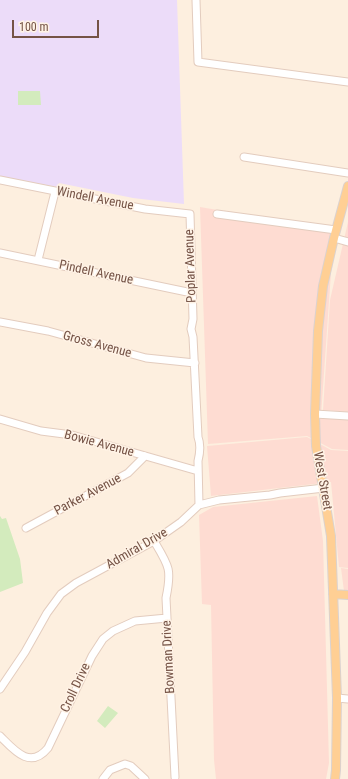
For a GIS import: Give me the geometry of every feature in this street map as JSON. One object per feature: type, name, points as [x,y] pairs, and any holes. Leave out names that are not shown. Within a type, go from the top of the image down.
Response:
[{"type":"main road","name":"West Street","points":[[335,779],[337,698],[331,536],[316,446],[315,414],[318,331],[323,286],[348,186]]},
{"type":"main road","points":[[334,594],[348,595]]},
{"type":"street","points":[[196,0],[198,62],[348,82]]},
{"type":"street","points":[[244,157],[348,173]]},
{"type":"street","name":"Windell Avenue","points":[[0,180],[145,209],[190,214]]},
{"type":"street","points":[[38,260],[55,192]]},
{"type":"street","name":"Poplar Avenue","points":[[190,214],[193,319],[196,324],[196,330],[193,337],[200,454],[198,461],[200,505]]},
{"type":"street","points":[[217,214],[336,230]]},
{"type":"street","points":[[334,238],[348,242]]},
{"type":"street","name":"Pindell Avenue","points":[[0,253],[192,293]]},
{"type":"street","name":"Gross Avenue","points":[[0,322],[48,331],[146,358],[195,363]]},
{"type":"street","points":[[315,414],[348,416]]},
{"type":"street","name":"Bowie Avenue","points":[[0,419],[41,431],[72,435],[198,471]]},
{"type":"street","name":"Parker Avenue","points":[[26,528],[128,473],[146,456]]},
{"type":"street","name":"Admiral Drive","points":[[0,689],[26,652],[47,613],[61,594],[81,580],[154,541],[200,505],[219,500],[270,496],[280,493],[324,488]]},
{"type":"street","name":"Bowman Drive","points":[[154,541],[167,562],[169,570],[170,583],[166,598],[174,778]]},
{"type":"street","name":"Croll Drive","points":[[0,736],[20,754],[26,757],[38,756],[44,753],[48,748],[92,656],[103,639],[119,628],[135,621],[167,618]]},
{"type":"street","points":[[337,698],[348,699]]},
{"type":"street","points":[[103,779],[110,770],[125,764],[131,766],[145,779]]},
{"type":"shaded area","points":[[0,0],[177,0],[184,204],[133,198],[59,183],[57,187],[0,176]]},
{"type":"shaded area","points":[[200,207],[334,230],[321,416],[348,418],[348,450],[332,449],[307,436],[208,444]]},
{"type":"shaded area","points":[[348,222],[348,412],[323,410],[330,300]]},
{"type":"shaded area","points":[[307,437],[331,450],[348,451],[348,568],[339,567],[331,482],[211,496],[207,446]]},
{"type":"shaded area","points":[[317,496],[323,541],[329,763],[326,779],[216,779],[214,760],[211,605],[202,604],[199,515],[213,507]]},
{"type":"shaded area","points":[[341,568],[348,569],[348,592],[344,591]]},
{"type":"green space","points":[[18,91],[40,91],[41,105],[18,105]]},
{"type":"green space","points":[[0,516],[2,519],[6,518],[20,559],[23,583],[0,592]]},
{"type":"green space","points":[[108,706],[118,713],[105,728],[97,721]]}]
